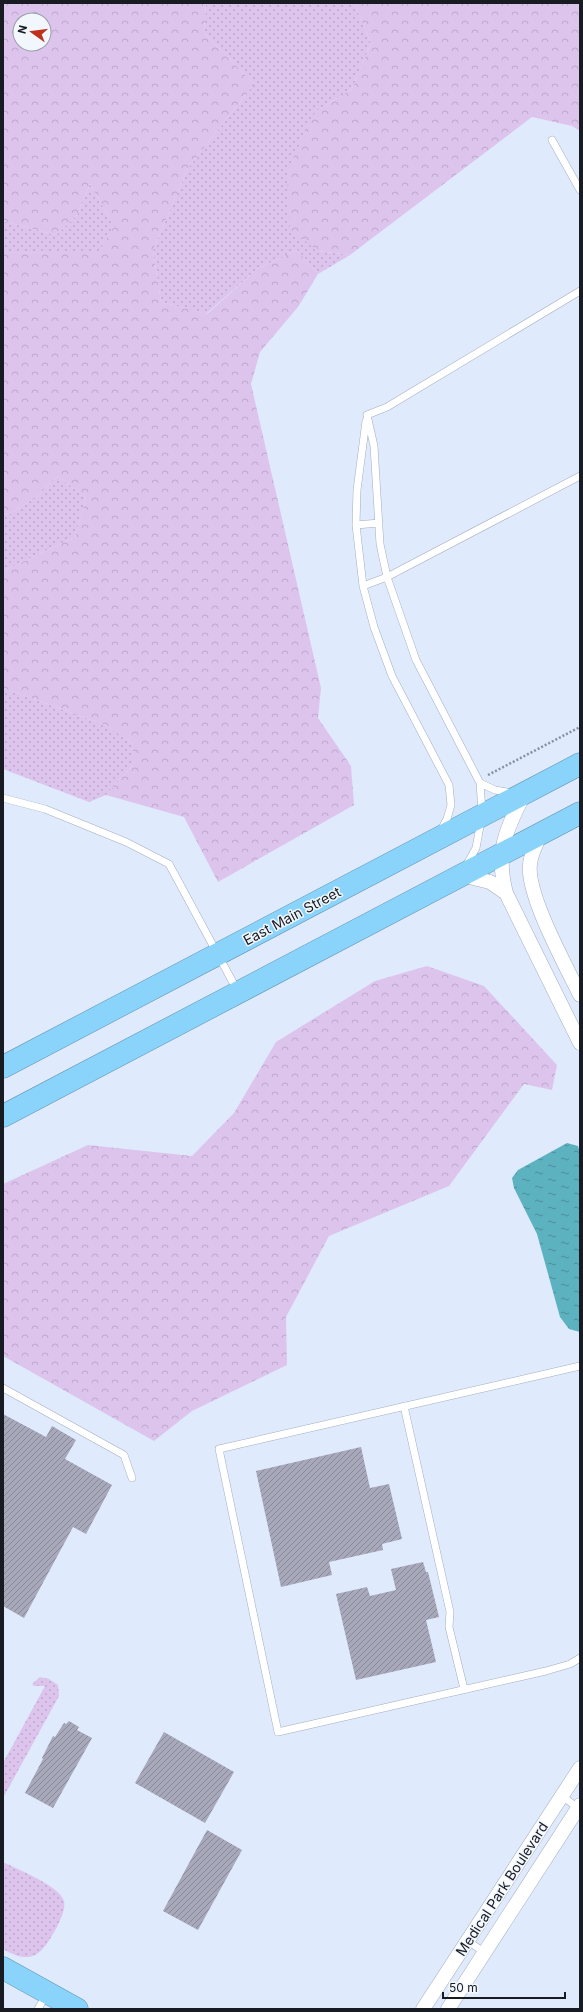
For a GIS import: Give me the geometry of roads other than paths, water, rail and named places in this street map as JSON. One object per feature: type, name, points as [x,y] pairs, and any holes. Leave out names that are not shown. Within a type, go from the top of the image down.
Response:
[{"type":"highway","name":"East Main Street","points":[[3,1067],[580,764]]},
{"type":"highway","points":[[3,1116],[580,813]]},
{"type":"highway","points":[[3,1968],[43,2001],[76,2009]]},
{"type":"street","points":[[524,793],[504,836],[501,854],[502,879],[506,893],[580,1043]]},
{"type":"street","points":[[541,833],[532,853],[529,865],[531,888],[580,995]]},
{"type":"street","points":[[461,875],[490,882],[506,893]]},
{"type":"street","name":"Medical Park Boulevard","points":[[423,2009],[580,1768]]},
{"type":"street","name":"Medical Park Boulevard","points":[[448,2009],[579,1806]]},
{"type":"lane","points":[[552,140],[580,190]]},
{"type":"lane","points":[[367,415],[387,407],[580,291]]},
{"type":"lane","points":[[367,415],[374,446],[380,544],[387,577],[416,660],[480,781],[482,815],[476,848],[461,875]]},
{"type":"lane","points":[[367,415],[357,490],[356,525],[363,586],[374,627],[392,676],[449,784],[451,805],[447,819],[435,840]]},
{"type":"lane","points":[[363,586],[387,577],[580,476]]},
{"type":"lane","points":[[356,525],[379,523]]},
{"type":"lane","points":[[480,781],[508,793],[524,793]]},
{"type":"lane","points":[[3,798],[53,812],[126,842],[169,864],[238,992]]},
{"type":"lane","points":[[580,1366],[219,1449],[278,1732],[570,1664],[580,1658]]},
{"type":"lane","points":[[3,1388],[124,1454],[132,1478]]},
{"type":"lane","points":[[404,1406],[450,1612],[449,1627],[464,1689]]},
{"type":"lane","points":[[562,1796],[579,1806]]},
{"type":"lane","points":[[468,1941],[484,1953]]},
{"type":"water","points":[[567,1143],[578,1146],[580,1152],[580,1332],[569,1329],[560,1317],[537,1234],[514,1188],[512,1178],[518,1170]]}]
